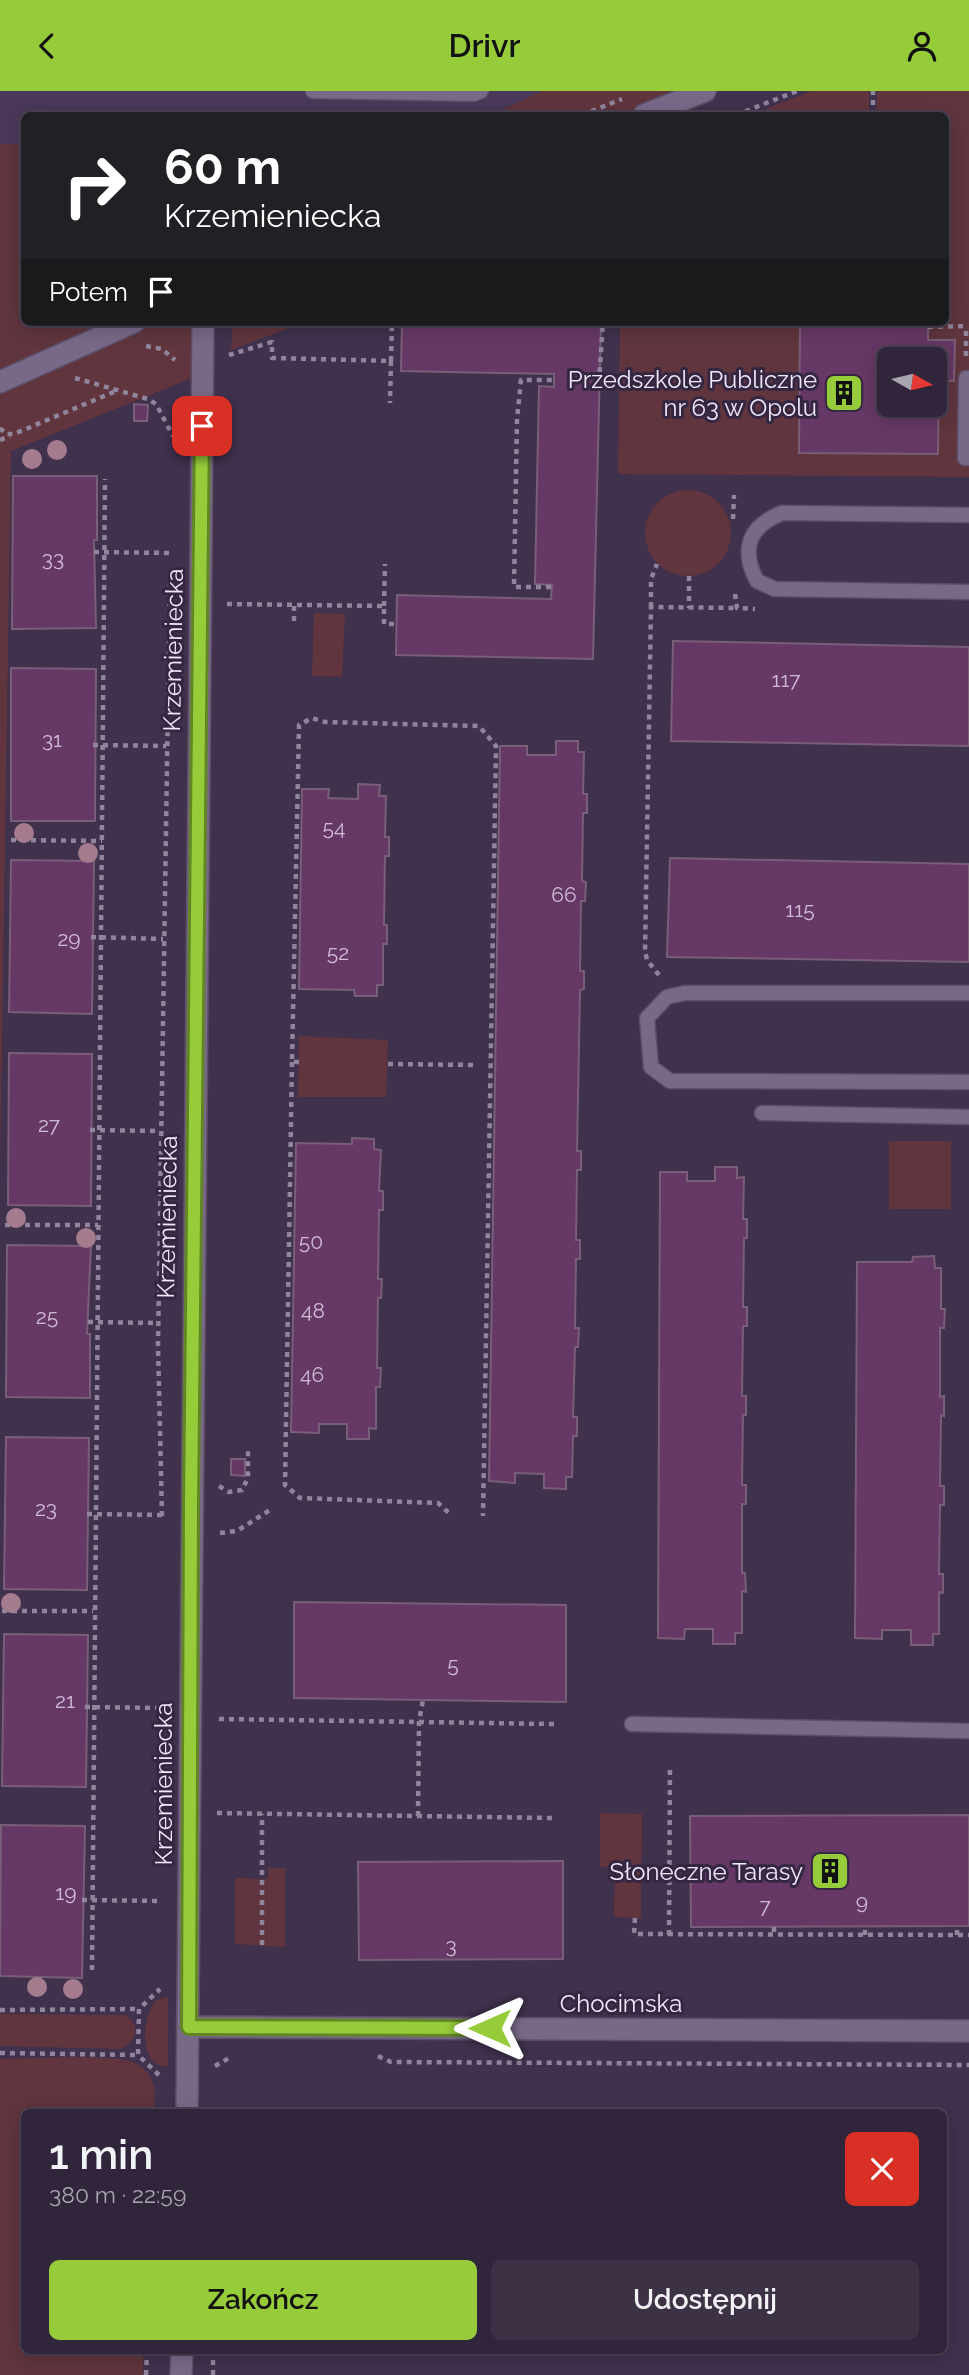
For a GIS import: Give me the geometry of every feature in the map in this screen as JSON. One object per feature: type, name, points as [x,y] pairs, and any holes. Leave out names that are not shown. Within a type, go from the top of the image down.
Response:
[{"type":"street","points":[[652,112],[705,91]]},
{"type":"street","points":[[0,382],[125,326]]},
{"type":"street","name":"Krzemieniecka","points":[[187,2109],[203,326]]},
{"type":"street","name":"Chocimska","points":[[189,2027],[969,2031]]},
{"type":"street","points":[[181,2375],[182,2354]]},
{"type":"lane","points":[[313,91],[474,94],[481,91]]},
{"type":"lane","points":[[969,378],[966,378],[965,458],[969,458]]},
{"type":"lane","points":[[969,515],[782,513],[766,519],[755,530],[747,556],[757,581],[775,589],[969,592]]},
{"type":"lane","points":[[969,993],[685,993],[667,997],[647,1018],[651,1067],[670,1081],[969,1082]]},
{"type":"lane","points":[[762,1113],[969,1117]]},
{"type":"lane","points":[[632,1724],[969,1731]]},
{"type":"path","points":[[744,112],[797,91]]},
{"type":"path","points":[[873,91],[873,112]]},
{"type":"path","points":[[590,112],[630,96]]},
{"type":"path","points":[[390,403],[392,326]]},
{"type":"path","points":[[599,382],[603,326]]},
{"type":"path","points":[[928,327],[969,326]]},
{"type":"path","points":[[225,343],[225,356],[272,342],[272,358],[391,361]]},
{"type":"path","points":[[145,345],[162,349],[174,358],[178,366]]},
{"type":"path","points":[[81,370],[68,376],[156,404],[177,446]]},
{"type":"path","points":[[551,587],[514,587],[517,419],[521,380],[554,380]]},
{"type":"path","points":[[0,440],[117,390]]},
{"type":"path","points":[[0,428],[6,434],[14,434]]},
{"type":"path","points":[[92,1970],[93,1611],[105,479]]},
{"type":"path","points":[[94,552],[171,552],[158,1323],[163,1526]]},
{"type":"path","points":[[385,564],[384,624],[396,624]]},
{"type":"path","points":[[657,564],[651,579],[645,951],[652,968],[665,978]]},
{"type":"path","points":[[689,576],[690,608]]},
{"type":"path","points":[[222,593],[222,604],[384,606]]},
{"type":"path","points":[[294,604],[294,621]]},
{"type":"path","points":[[329,605],[329,613]]},
{"type":"path","points":[[651,607],[737,608]]},
{"type":"path","points":[[450,1514],[438,1503],[300,1498],[290,1493],[285,1485],[295,1062],[299,725],[312,718],[325,722],[479,726],[496,746],[483,1515]]},
{"type":"path","points":[[93,745],[166,746]]},
{"type":"path","points":[[11,840],[102,841]]},
{"type":"path","points":[[91,937],[163,939]]},
{"type":"path","points":[[388,1064],[474,1065]]},
{"type":"path","points":[[90,1130],[160,1131]]},
{"type":"path","points":[[5,1225],[98,1225]]},
{"type":"path","points":[[88,1322],[158,1323]]},
{"type":"path","points":[[213,1478],[223,1490],[242,1490],[248,1478],[248,1451]]},
{"type":"path","points":[[223,1531],[237,1531],[273,1508]]},
{"type":"path","points":[[86,1514],[162,1515]]},
{"type":"path","points":[[2,1611],[93,1611]]},
{"type":"path","points":[[165,1722],[166,1695]]},
{"type":"path","points":[[418,1816],[419,1721],[423,1700]]},
{"type":"path","points":[[85,1707],[166,1708]]},
{"type":"path","points":[[207,1719],[554,1724]]},
{"type":"path","points":[[669,1935],[670,1766]]},
{"type":"path","points":[[206,1813],[552,1818]]},
{"type":"path","points":[[262,1814],[262,1945]]},
{"type":"path","points":[[162,1913],[163,1887]]},
{"type":"path","points":[[82,1900],[163,1901]]},
{"type":"path","points":[[635,1918],[634,1934],[969,1935]]},
{"type":"path","points":[[957,1926],[957,1935]]},
{"type":"path","points":[[774,1927],[774,1935]]},
{"type":"path","points":[[865,1927],[865,1935]]},
{"type":"path","points":[[0,2010],[139,2009],[162,1987]]},
{"type":"path","points":[[138,2055],[139,2009]]},
{"type":"path","points":[[367,2050],[391,2063],[969,2065]]},
{"type":"path","points":[[0,2053],[138,2055],[162,2077],[162,2084]]},
{"type":"path","points":[[209,2071],[223,2060],[237,2055]]},
{"type":"path","points":[[146,2354],[146,2375]]},
{"type":"path","points":[[213,2354],[213,2375]]},
{"type":"shaded area","points":[[0,91],[542,91],[497,112],[21,112],[21,144],[0,144]]},
{"type":"shaded area","points":[[542,91],[705,91],[652,112],[497,112]]},
{"type":"shaded area","points":[[812,91],[869,91],[869,112],[758,112]]},
{"type":"shaded area","points":[[877,91],[969,91],[969,477],[618,474],[620,326],[949,326],[949,112],[869,112],[877,109]]},
{"type":"shaded area","points":[[0,144],[21,144],[21,326],[125,326],[0,382]]},
{"type":"shaded area","points":[[146,326],[196,326],[202,374],[11,451],[0,1171],[0,386]]},
{"type":"shaded area","points":[[233,326],[294,326],[231,350]]},
{"type":"shaded area","points":[[688,490],[712,497],[724,509],[731,533],[724,557],[712,569],[688,576],[664,569],[652,557],[645,533],[652,509],[664,497]]},
{"type":"shaded area","points":[[314,613],[345,614],[342,677],[312,676]]},
{"type":"shaded area","points":[[299,1036],[388,1040],[386,1097],[298,1097]]},
{"type":"shaded area","points":[[889,1141],[951,1141],[951,1209],[889,1209]]},
{"type":"shaded area","points":[[600,1813],[642,1814],[641,1918],[614,1917],[615,1868],[600,1867]]},
{"type":"shaded area","points":[[268,1868],[285,1868],[285,1947],[235,1944],[235,1878],[268,1879]]},
{"type":"shaded area","points":[[168,1997],[168,2066],[158,2065],[151,2059],[145,2039],[152,2007],[157,2000]]},
{"type":"shaded area","points":[[0,2014],[125,2015],[133,2023],[135,2033],[131,2042],[121,2049],[0,2046]]},
{"type":"shaded area","points":[[72,2057],[113,2059],[137,2064],[148,2074],[154,2085],[153,2109],[21,2109],[21,2354],[143,2354],[143,2375],[0,2375],[0,2059]]},
{"type":"building","points":[[402,326],[601,326],[593,659],[396,655],[397,595],[551,599],[552,585],[535,584],[539,386],[554,387],[554,374],[401,371]]},
{"type":"building","name":"Przedszkole Publiczne nr 63 w Opolu","points":[[800,326],[928,326],[928,340],[955,340],[954,381],[947,381],[947,347],[877,347],[877,417],[939,417],[938,454],[799,453]]},
{"type":"building","points":[[134,404],[148,405],[147,421],[134,421]]},
{"type":"building","points":[[13,476],[97,476],[97,540],[94,540],[96,628],[12,629]]},
{"type":"building","points":[[673,641],[969,647],[969,746],[671,741]]},
{"type":"building","points":[[11,668],[96,669],[95,821],[11,821]]},
{"type":"building","points":[[556,741],[578,741],[578,752],[584,752],[583,794],[587,794],[587,813],[583,813],[582,881],[586,882],[585,901],[581,901],[580,971],[584,971],[584,989],[580,990],[577,1151],[581,1151],[581,1170],[577,1170],[576,1240],[580,1240],[580,1259],[576,1259],[575,1328],[579,1328],[578,1347],[575,1347],[573,1417],[577,1417],[577,1436],[573,1436],[572,1477],[566,1477],[566,1489],[544,1488],[544,1474],[515,1473],[515,1483],[489,1481],[500,746],[527,746],[527,755],[556,755]]},
{"type":"building","points":[[358,784],[380,785],[379,796],[386,796],[385,837],[389,837],[389,856],[385,856],[384,925],[387,925],[387,944],[383,944],[383,985],[377,985],[377,996],[355,996],[354,990],[299,989],[302,789],[329,789],[328,798],[358,799]]},
{"type":"building","points":[[670,858],[969,864],[969,962],[667,957]]},
{"type":"building","points":[[11,860],[94,861],[92,1014],[9,1012]]},
{"type":"building","points":[[9,1053],[92,1054],[91,1206],[8,1205]]},
{"type":"building","points":[[352,1138],[374,1139],[374,1149],[381,1150],[379,1191],[383,1191],[383,1210],[379,1210],[378,1279],[382,1279],[381,1298],[378,1298],[377,1368],[381,1368],[380,1387],[376,1387],[376,1429],[369,1428],[369,1439],[347,1439],[347,1424],[319,1424],[319,1433],[291,1432],[296,1143],[352,1144]]},
{"type":"building","points":[[715,1167],[737,1167],[737,1178],[744,1177],[743,1219],[747,1219],[747,1238],[744,1238],[743,1307],[747,1307],[747,1326],[743,1326],[742,1396],[746,1396],[746,1415],[743,1415],[742,1485],[746,1485],[746,1504],[742,1504],[742,1573],[745,1573],[746,1592],[742,1591],[742,1633],[735,1633],[735,1644],[713,1644],[713,1629],[685,1629],[684,1639],[658,1638],[660,1172],[687,1172],[687,1181],[715,1181]]},
{"type":"building","points":[[7,1245],[91,1246],[87,1334],[90,1334],[90,1398],[6,1397]]},
{"type":"building","points":[[934,1256],[935,1268],[941,1268],[941,1309],[945,1309],[944,1328],[940,1328],[940,1397],[944,1396],[944,1416],[941,1415],[940,1486],[944,1486],[944,1505],[940,1505],[939,1574],[943,1574],[943,1593],[939,1592],[939,1634],[933,1634],[933,1645],[911,1645],[911,1630],[882,1630],[882,1639],[855,1638],[857,1262],[912,1262],[913,1257]]},
{"type":"building","points":[[6,1437],[89,1438],[87,1590],[4,1589]]},
{"type":"building","points":[[231,1459],[245,1459],[245,1476],[231,1475]]},
{"type":"building","points":[[294,1602],[566,1605],[566,1702],[294,1698]]},
{"type":"building","points":[[4,1634],[88,1635],[86,1787],[2,1786]]},
{"type":"building","name":"Słoneczne Tarasy","points":[[969,1815],[969,1926],[691,1927],[690,1816]]},
{"type":"building","points":[[1,1825],[85,1826],[82,1978],[0,1976]]},
{"type":"building","points":[[563,1861],[563,1959],[359,1960],[358,1862]]},
{"type":"place","name":"Przedszkole Publiczne nr 63 w Opolu","points":[[844,393]]},
{"type":"place","name":"Słoneczne Tarasy","points":[[830,1871]]},
{"type":"route","points":[[202,426],[191,1505],[189,2027],[490,2028]]}]
